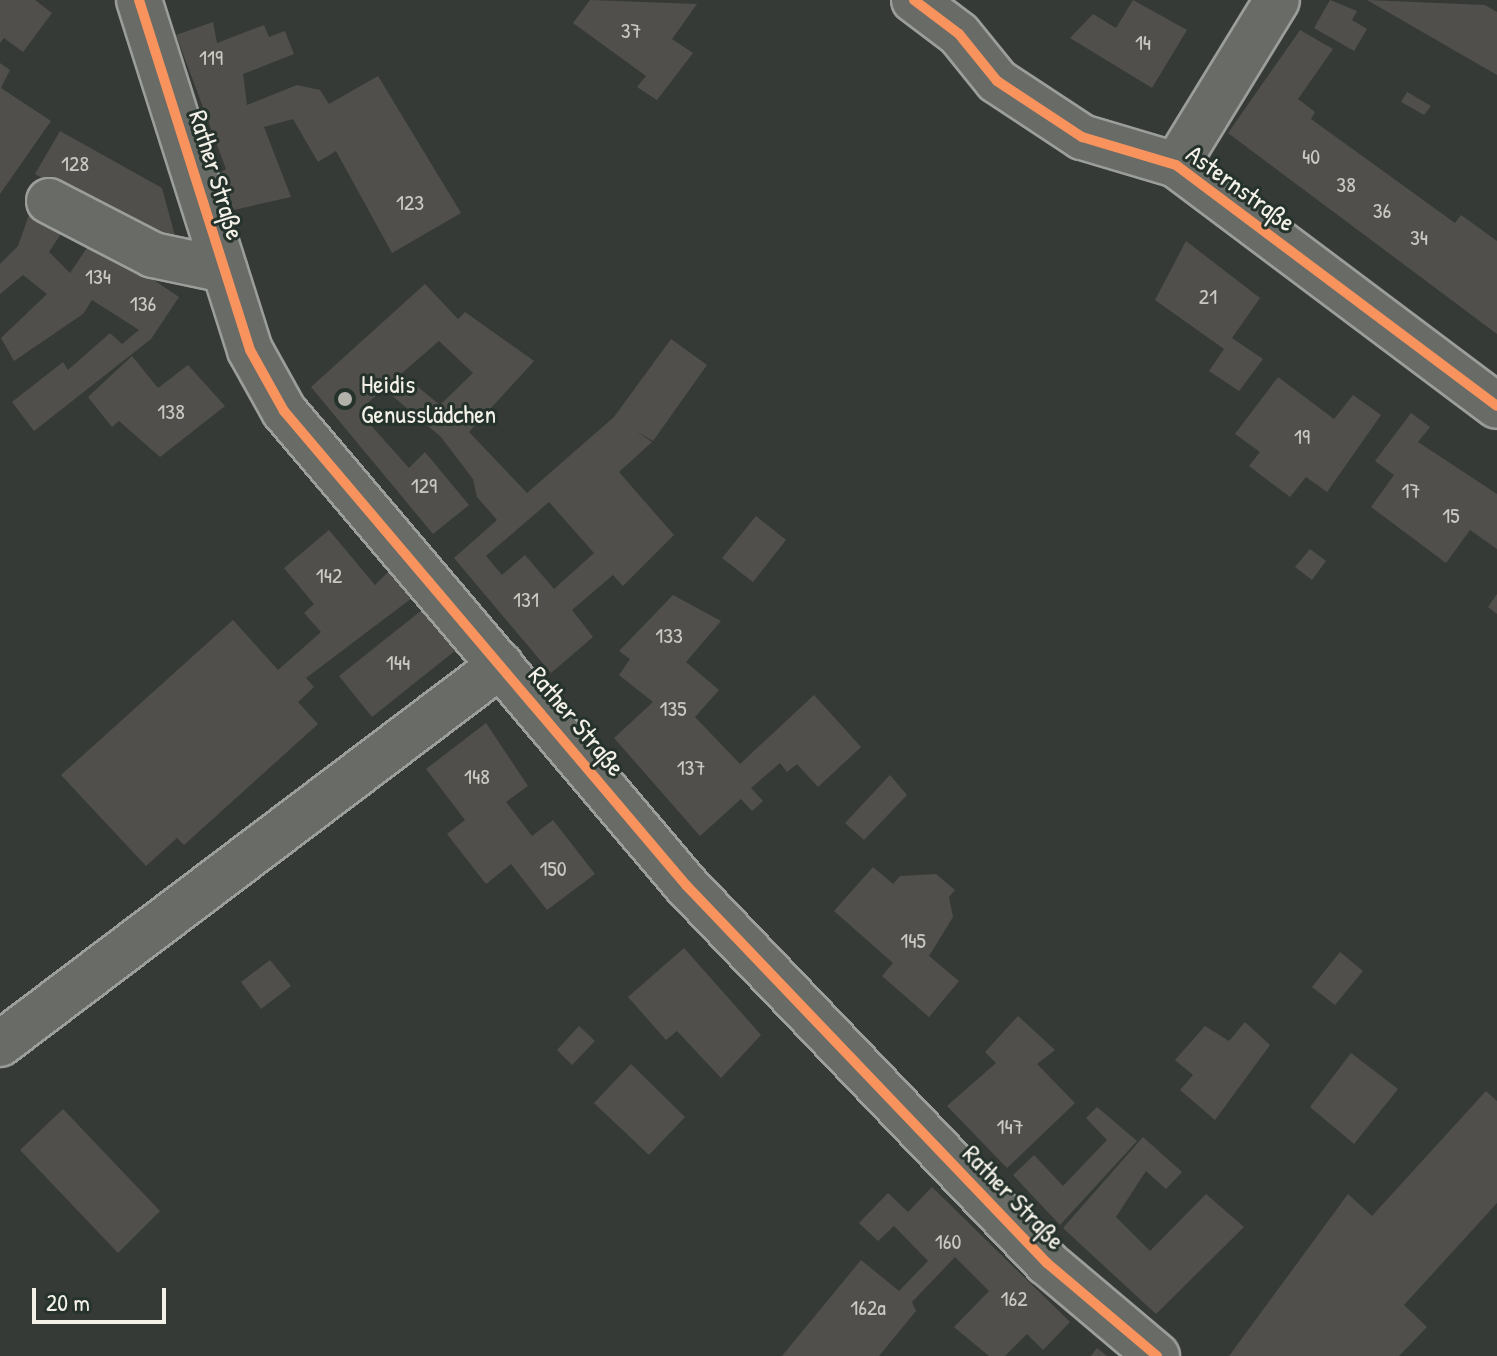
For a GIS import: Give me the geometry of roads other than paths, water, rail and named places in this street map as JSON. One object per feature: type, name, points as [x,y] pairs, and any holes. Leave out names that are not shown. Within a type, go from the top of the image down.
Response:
[{"type":"street","name":"Rather Straße","points":[[139,0],[250,350],[284,411],[697,897],[1047,1263],[1157,1356]]},
{"type":"street","name":"Asternstraße","points":[[914,0],[959,34],[997,81],[1082,137],[1176,165],[1497,406]]},
{"type":"street","points":[[1176,165],[1277,0]]},
{"type":"street","points":[[49,201],[153,255],[224,270]]},
{"type":"street","points":[[0,1044],[501,665]]},
{"type":"place","name":"Heidis Genusslädchen","points":[[345,399]]}]
